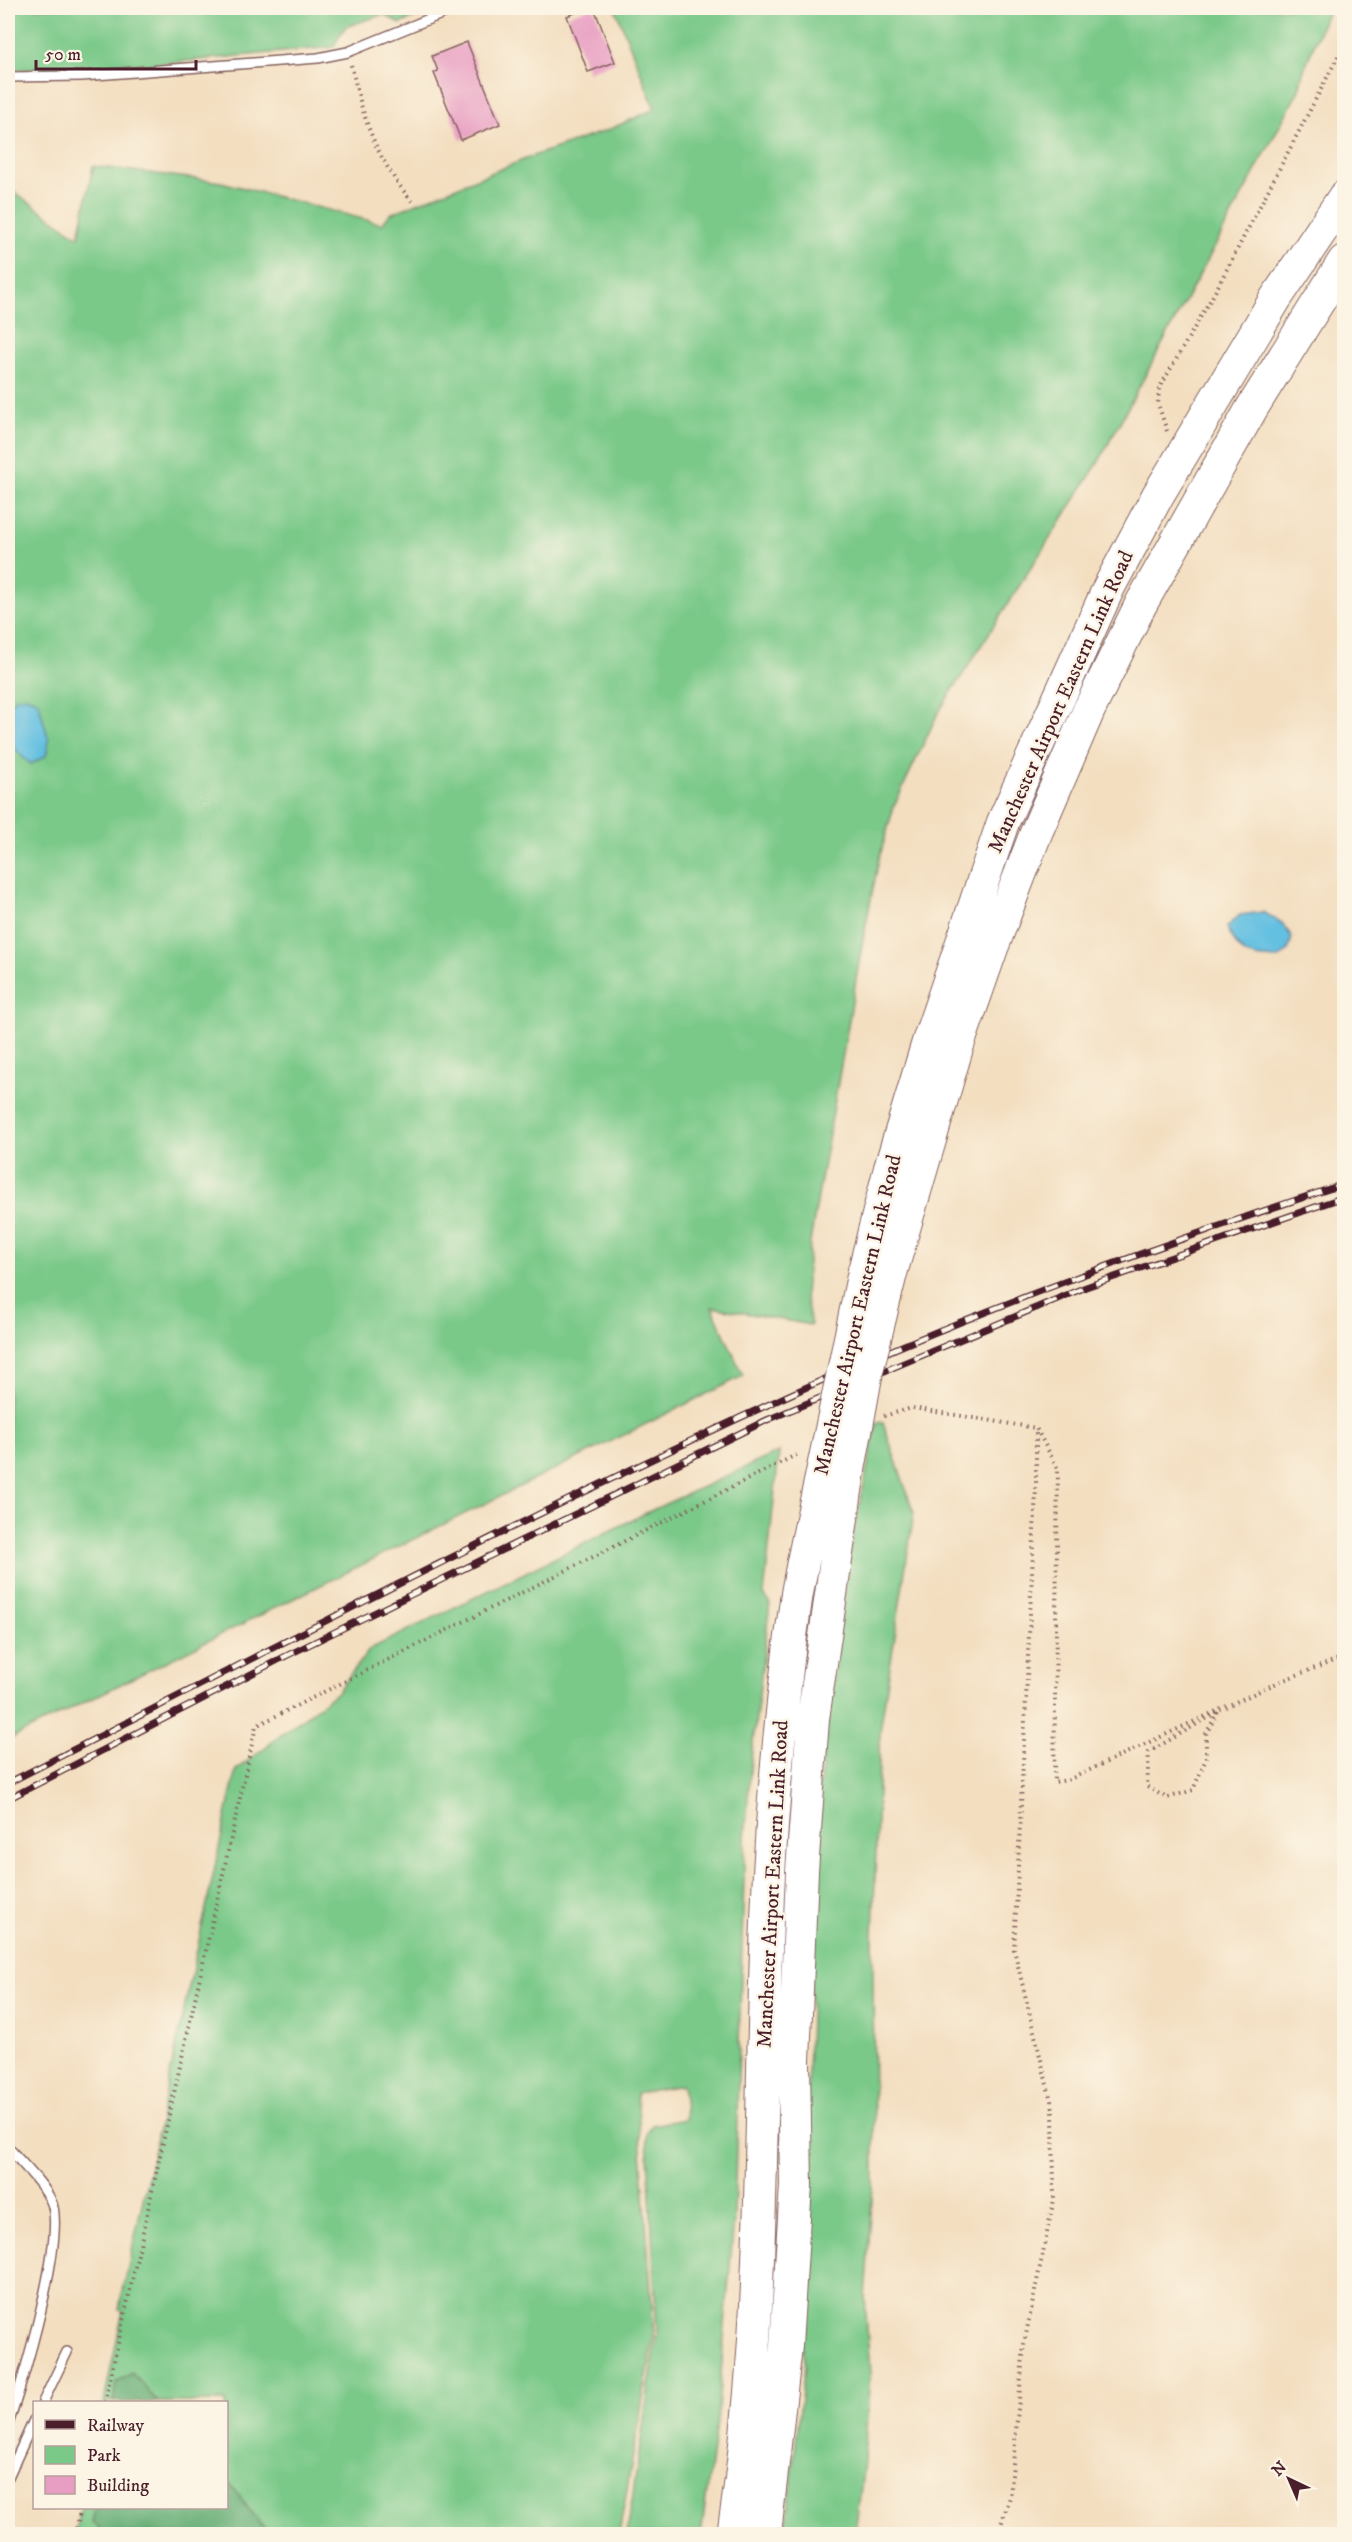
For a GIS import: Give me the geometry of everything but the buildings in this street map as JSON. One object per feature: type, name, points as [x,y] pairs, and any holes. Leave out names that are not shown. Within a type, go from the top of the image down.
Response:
[{"type":"highway","name":"Manchester Airport Eastern Link Road","points":[[733,2535],[743,2471],[752,2348],[769,1871],[780,1724],[796,1598],[836,1469],[878,1272],[890,1168],[928,1042],[999,833],[1109,587],[1158,495],[1257,328],[1344,197]]},
{"type":"highway","name":"Manchester Airport Eastern Link Road","points":[[878,1272],[1036,833],[1089,710],[1141,604],[1252,408],[1344,261]]},
{"type":"highway","name":"Manchester Airport Eastern Link Road","points":[[765,2535],[786,2346],[796,2185],[794,2061],[802,1871],[813,1719],[836,1469]]},
{"type":"lane","points":[[8,77],[82,76],[318,58],[348,52],[456,8]]},
{"type":"lane","points":[[8,2147],[51,2200],[56,2220],[53,2250],[22,2382],[8,2424]]},
{"type":"lane","points":[[44,2401],[67,2352]]},
{"type":"lane","points":[[8,2477],[33,2422]]},
{"type":"path","points":[[1171,439],[1159,411],[1159,389],[1215,292],[1344,45]]},
{"type":"path","points":[[348,52],[374,146],[385,167],[414,204]]},
{"type":"path","points":[[998,2535],[1010,2497],[1024,2344],[1054,2199],[1053,2109],[1014,1950],[1036,1489],[1036,1428],[1058,1469],[1054,1782],[1068,1780],[1281,1681],[1344,1657]]},
{"type":"path","points":[[105,2401],[256,1726],[685,1513]]},
{"type":"path","points":[[1218,1712],[1206,1734],[1206,1760],[1194,1790],[1167,1798],[1148,1787],[1149,1752],[1218,1712]]},
{"type":"path","points":[[75,2535],[81,2509]]},
{"type":"green space","points":[[8,8],[437,8],[400,24],[384,14],[345,27],[333,47],[125,67],[8,70]]},
{"type":"green space","points":[[615,8],[1329,8],[1303,72],[1299,90],[1098,463],[938,713],[894,806],[879,859],[864,934],[810,1242],[805,1294],[811,1325],[712,1307],[743,1376],[8,1740],[8,188],[79,237],[93,166],[221,182],[382,224],[390,214],[533,156],[608,130],[655,109]]},
{"type":"green space","points":[[877,1422],[883,1423],[914,1513],[880,1731],[873,1937],[874,2172],[865,2297],[870,2374],[863,2471],[855,2534],[785,2534],[805,2366],[799,2326],[818,1795],[850,1550]]},
{"type":"green space","points":[[779,1452],[764,1595],[770,1603],[751,1760],[745,1839],[734,2218],[717,2421],[701,2534],[627,2534],[657,2333],[647,2134],[652,2125],[686,2119],[682,2085],[637,2093],[654,2336],[619,2534],[269,2534],[228,2482],[228,2401],[157,2401],[132,2373],[116,2383],[113,2401],[104,2401],[123,2311],[119,2310],[236,1770],[337,1692],[370,1649],[648,1512]]},
{"type":"green space","points":[[132,2373],[157,2401],[113,2401],[116,2383]]},
{"type":"green space","points":[[228,2482],[269,2534],[109,2534],[92,2523],[95,2509],[228,2509]]},
{"type":"green space","points":[[81,2509],[95,2509],[92,2523],[109,2534],[75,2534]]},
{"type":"water","points":[[26,696],[38,701],[49,741],[46,756],[31,764],[13,745],[8,723],[8,705],[16,698]]},
{"type":"water","points":[[1263,912],[1282,923],[1292,937],[1288,951],[1278,959],[1245,954],[1236,944],[1227,927],[1240,915]]},
{"type":"railway","points":[[8,1783],[493,1537],[787,1396],[924,1337],[1062,1282],[1344,1184]]},
{"type":"railway","points":[[8,1799],[286,1656],[767,1420],[1086,1287],[1344,1197]]}]
